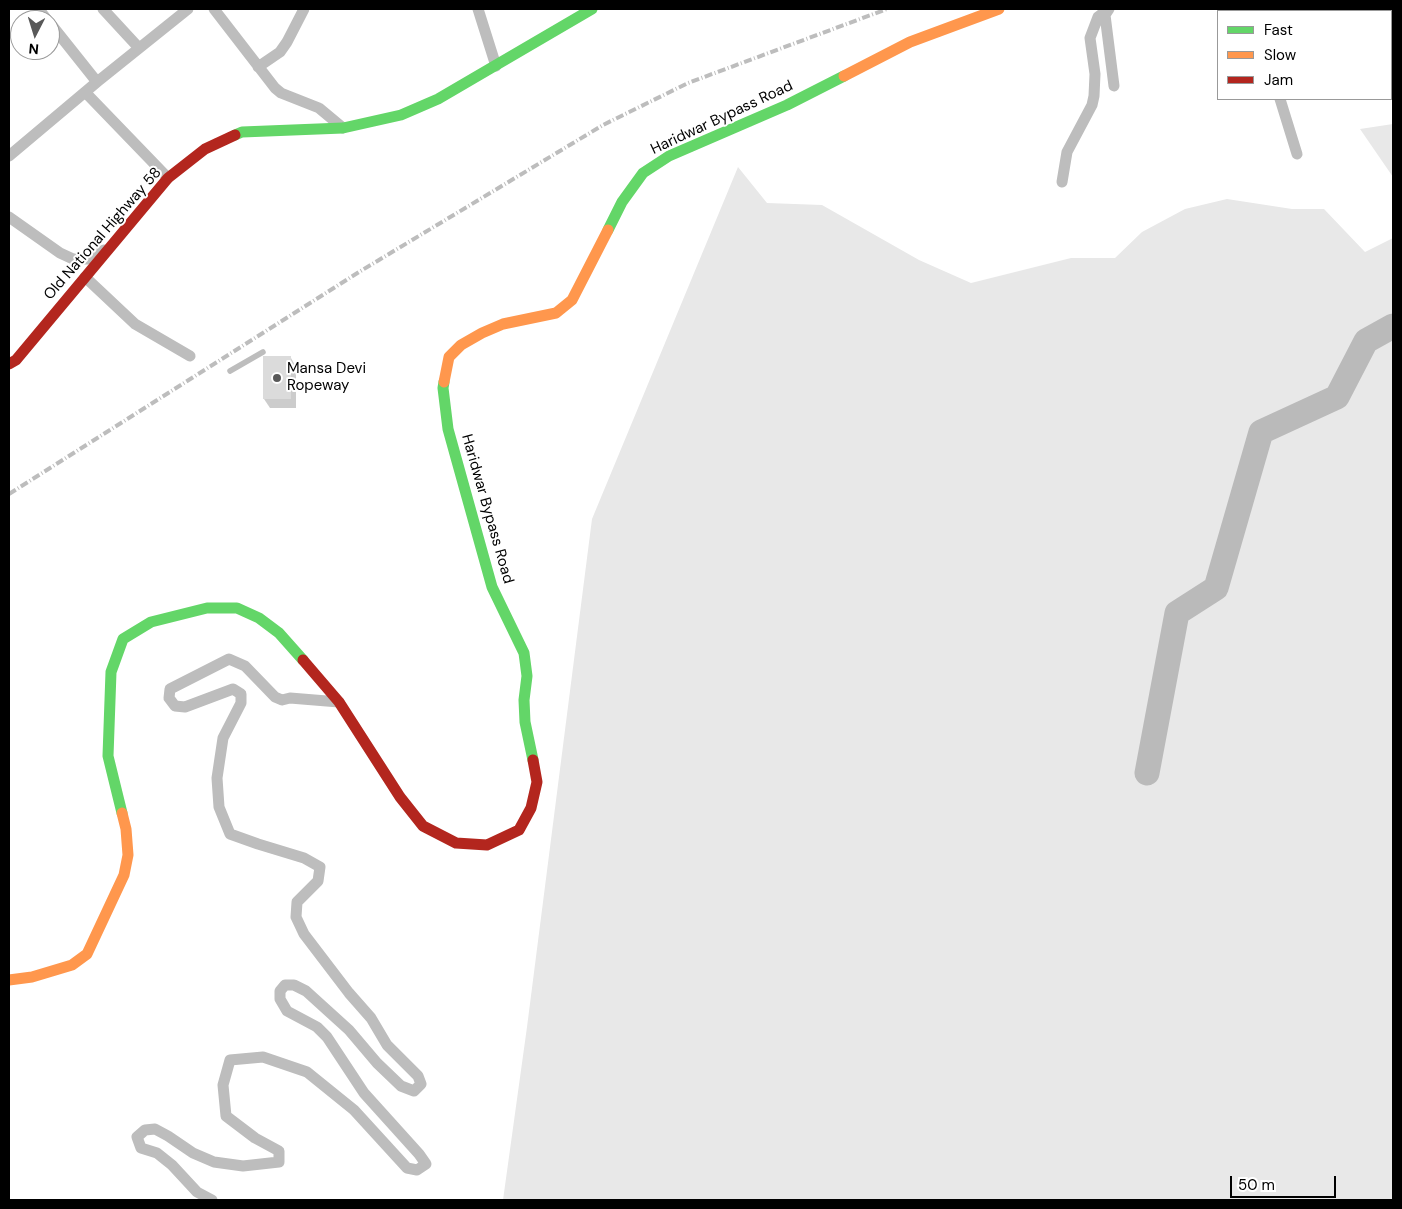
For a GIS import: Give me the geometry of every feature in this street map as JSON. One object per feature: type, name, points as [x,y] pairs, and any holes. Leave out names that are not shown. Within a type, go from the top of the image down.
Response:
[{"type":"main road","name":"Old National Highway 58","points":[[9,364],[16,360],[168,178],[205,149],[242,132],[343,128],[400,116],[438,99],[592,9]]},
{"type":"main road","name":"Haridwar Bypass Road","points":[[9,980],[32,977],[72,965],[87,954],[124,875],[128,855],[126,829],[108,756],[111,672],[123,639],[151,622],[207,608],[236,608],[259,618],[279,633],[338,702],[400,797],[423,826],[456,843],[487,845],[519,830],[531,808],[537,782],[525,722],[524,700],[527,676],[524,653],[492,587],[448,429],[443,388],[449,358],[461,345],[482,333],[503,324],[556,313],[572,300],[622,202],[643,173],[669,156],[787,105],[910,42],[999,9]]},
{"type":"street","points":[[104,9],[139,48]]},
{"type":"street","points":[[9,156],[188,9]]},
{"type":"street","points":[[214,9],[275,88],[281,93],[319,108],[343,128]]},
{"type":"street","points":[[258,67],[280,52],[304,9]]},
{"type":"street","points":[[478,9],[496,66]]},
{"type":"street","points":[[1108,10],[1105,15],[1114,86]]},
{"type":"street","points":[[1062,182],[1067,152],[1092,105],[1094,96],[1095,74],[1090,38],[1098,17],[1108,10]]},
{"type":"street","points":[[60,36],[97,82]]},
{"type":"street","points":[[85,92],[168,178]]},
{"type":"street","points":[[1280,100],[1297,154]]},
{"type":"street","points":[[9,217],[60,253],[73,259],[89,259],[101,250],[108,250]]},
{"type":"street","points":[[85,277],[135,324],[190,356]]},
{"type":"street","points":[[212,1200],[197,1192],[157,1152],[140,1148],[137,1137],[145,1130],[155,1130],[168,1136],[193,1153],[214,1162],[243,1166],[279,1162],[278,1151],[255,1138],[226,1116],[223,1085],[230,1060],[263,1057],[306,1072],[354,1110],[407,1168],[417,1170],[426,1164],[364,1094],[327,1038],[317,1027],[287,1011],[280,999],[280,991],[285,986],[294,985],[306,991],[349,1030],[401,1086],[414,1091],[421,1084],[418,1076],[388,1045],[370,1018],[304,934],[296,917],[297,902],[318,881],[320,867],[304,858],[230,834],[219,807],[217,778],[223,738],[241,703],[241,694],[233,689],[185,707],[175,706],[169,698],[170,689],[229,659],[245,666],[282,700],[290,698],[338,702]]},
{"type":"lane","points":[[230,371],[264,352]]},
{"type":"shaded area","points":[[1393,124],[1393,177],[1360,129]]},
{"type":"shaded area","points":[[738,167],[767,203],[822,205],[919,260],[971,283],[1071,258],[1115,258],[1142,232],[1185,209],[1227,199],[1292,209],[1324,209],[1365,252],[1393,238],[1393,1200],[503,1200],[592,519]]},
{"type":"building","name":"Mansa Devi Ropeway","points":[[263,356],[291,356],[291,399],[263,399]]},
{"type":"waterway","points":[[1147,773],[1177,613],[1216,588],[1261,432],[1337,397],[1366,341],[1393,326]]},
{"type":"railway","points":[[9,494],[359,272],[603,125],[688,83],[887,9]]},
{"type":"traffic: fast","points":[[235,135],[242,132],[343,128],[401,115],[438,99],[592,9]]},
{"type":"traffic: fast","points":[[608,230],[622,202],[643,173],[669,156],[787,105],[844,76]]},
{"type":"traffic: fast","points":[[444,382],[443,388],[448,429],[492,587],[524,653],[527,676],[524,700],[525,722],[533,760]]},
{"type":"traffic: fast","points":[[122,813],[108,756],[111,672],[123,639],[151,622],[207,608],[237,608],[259,618],[279,633],[303,660]]},
{"type":"traffic: slow","points":[[844,76],[910,42],[999,9]]},
{"type":"traffic: slow","points":[[444,382],[449,357],[461,345],[503,324],[556,313],[572,300],[608,230]]},
{"type":"traffic: slow","points":[[9,980],[32,977],[72,965],[87,954],[124,875],[128,855],[126,829],[122,813]]},
{"type":"traffic: jam","points":[[9,364],[16,360],[168,178],[205,149],[235,135]]},
{"type":"traffic: jam","points":[[303,660],[339,702],[400,797],[423,826],[456,843],[487,845],[519,830],[531,808],[537,782],[533,760]]},
{"type":"place","name":"Mansa Devi Ropeway","points":[[277,378]]}]
